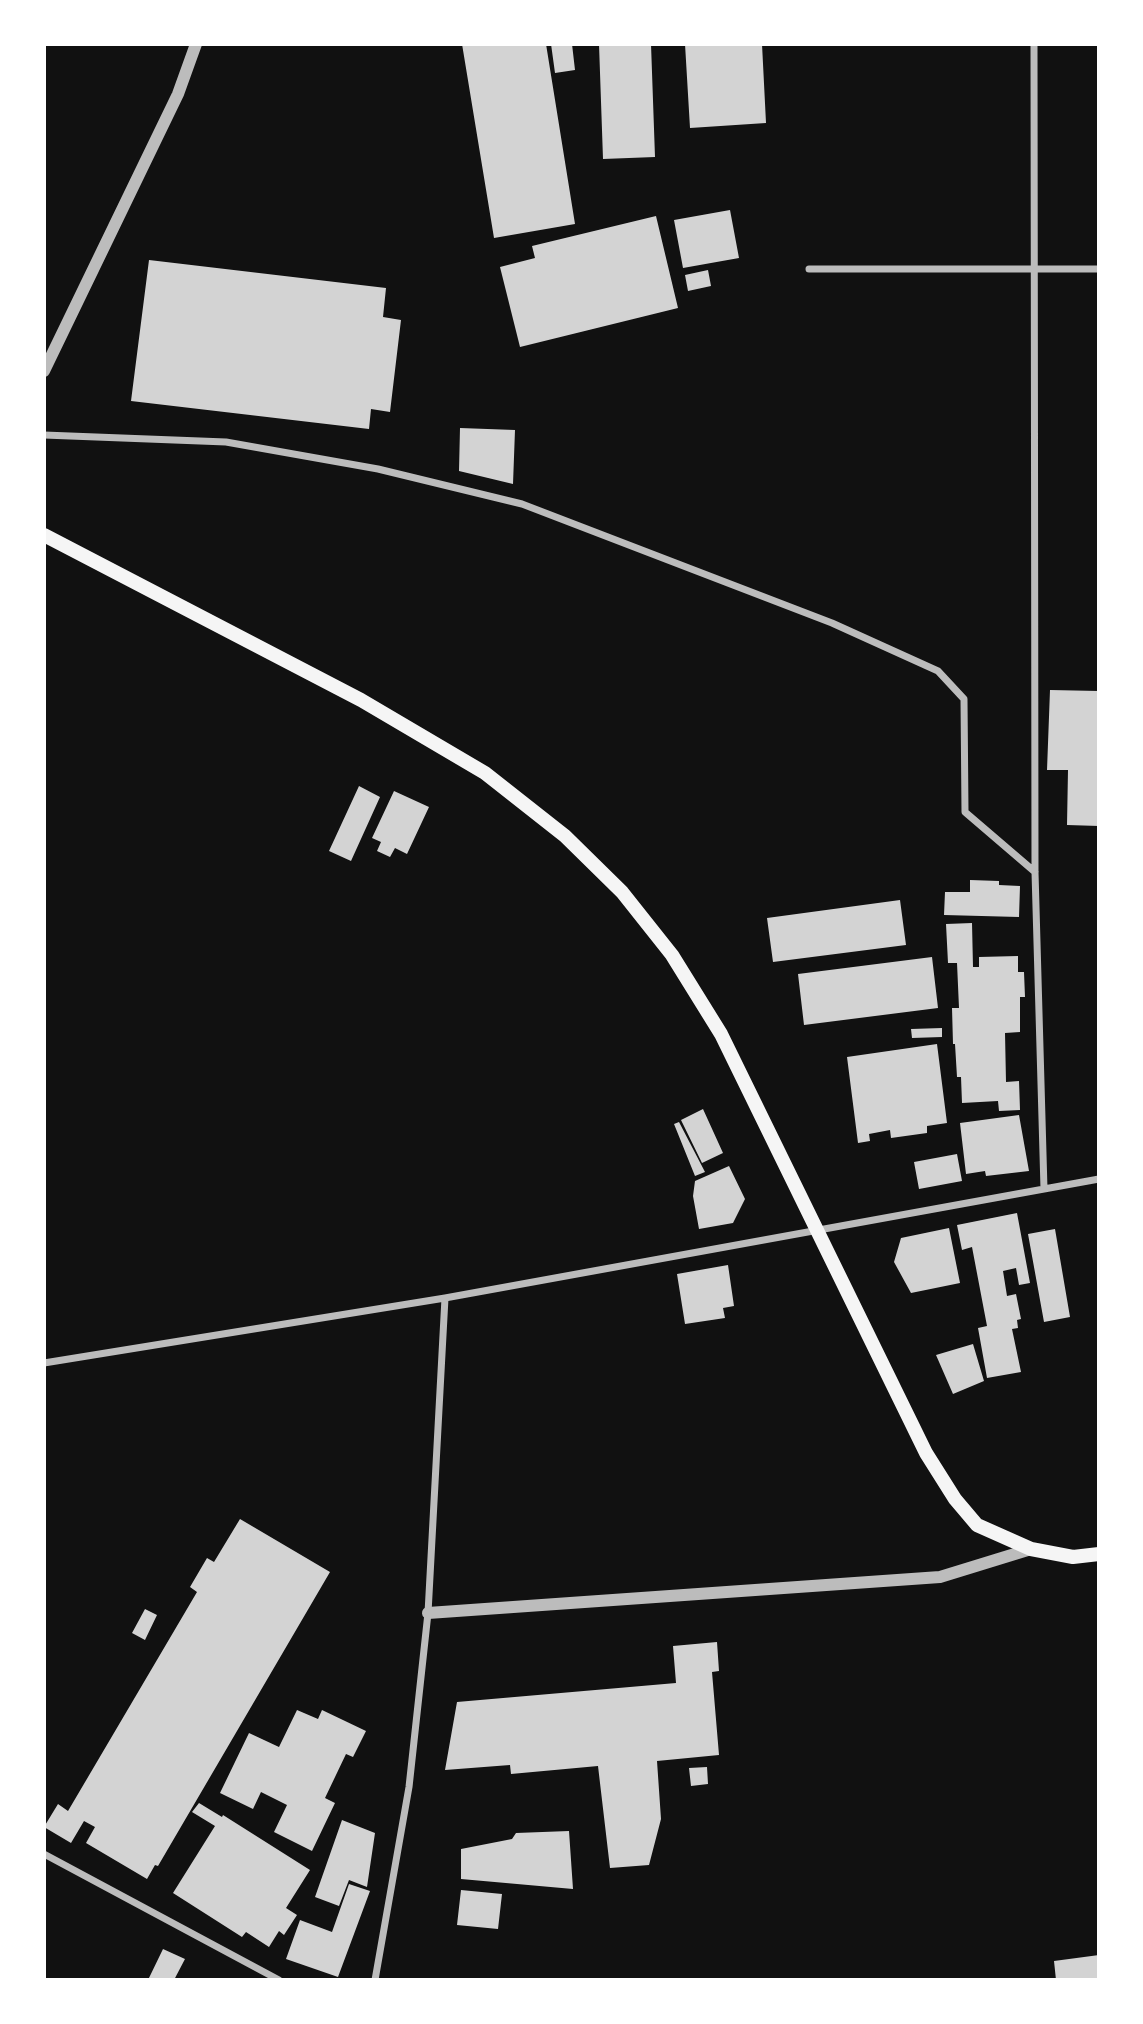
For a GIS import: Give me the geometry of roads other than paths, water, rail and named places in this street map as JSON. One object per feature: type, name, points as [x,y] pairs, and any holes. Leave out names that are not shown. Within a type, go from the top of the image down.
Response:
[{"type":"main road","points":[[44,535],[361,700],[485,773],[565,836],[622,892],[672,955],[721,1034],[926,1453],[955,1499],[977,1525],[1031,1549],[1073,1557],[1099,1554]]},
{"type":"street","points":[[44,371],[178,94],[195,44]]},
{"type":"street","points":[[1034,44],[1035,872],[1044,1189]]},
{"type":"street","points":[[809,269],[1099,269]]},
{"type":"street","points":[[44,435],[226,442],[378,469],[522,505],[832,623],[938,671],[964,699],[965,812],[1035,872]]},
{"type":"street","points":[[44,1363],[445,1298],[817,1228],[1099,1179]]},
{"type":"street","points":[[375,1980],[408,1787],[428,1613],[445,1298]]},
{"type":"street","points":[[428,1613],[940,1577],[1031,1549]]},
{"type":"street","points":[[44,1854],[279,1980]]}]
